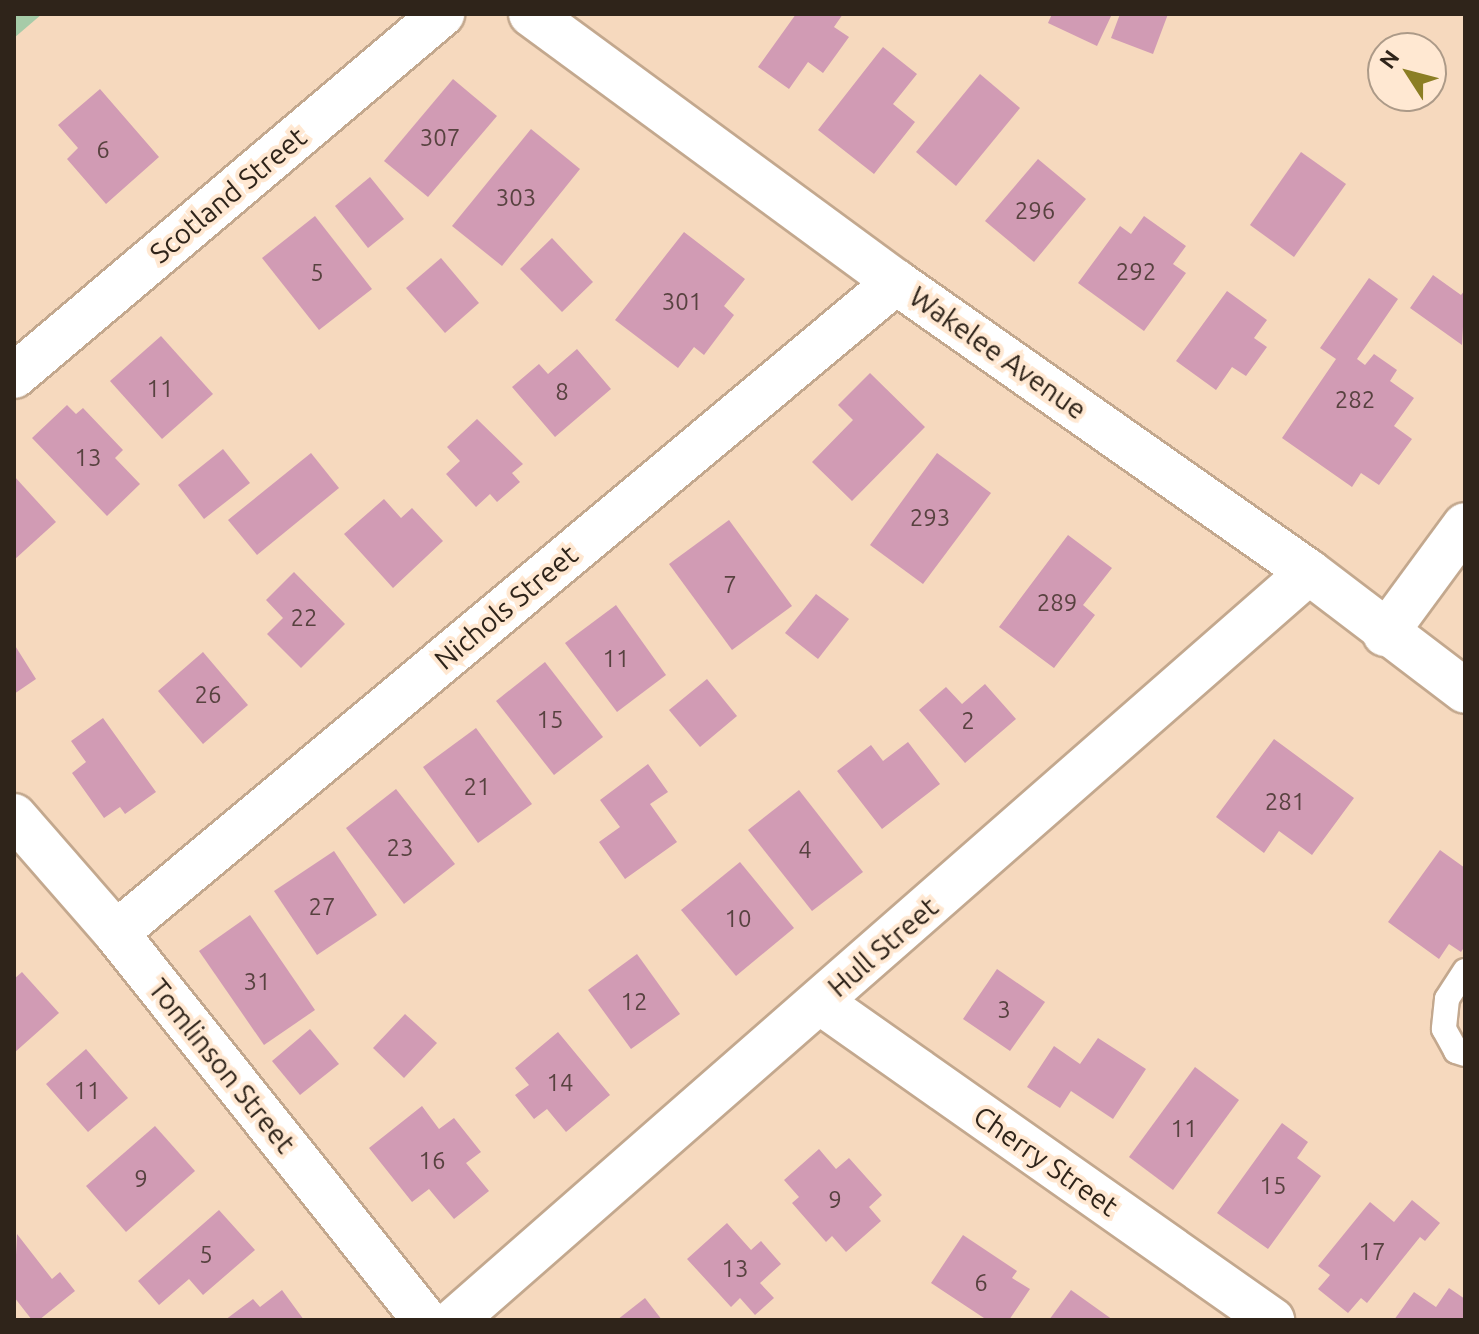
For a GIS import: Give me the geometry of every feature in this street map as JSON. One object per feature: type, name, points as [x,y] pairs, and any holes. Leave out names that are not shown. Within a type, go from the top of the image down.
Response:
[{"type":"street","name":"Scotland Street","points":[[14,376],[442,14]]},
{"type":"street","name":"Wakelee Avenue","points":[[531,14],[896,282],[1309,572],[1385,634],[1465,691]]},
{"type":"street","name":"Nichols Street","points":[[116,933],[896,282]]},
{"type":"street","points":[[1385,634],[1465,525]]},
{"type":"street","name":"Hull Street","points":[[455,1320],[1309,572]]},
{"type":"street","name":"Tomlinson Street","points":[[14,816],[116,933],[425,1320]]},
{"type":"street","name":"Cherry Street","points":[[820,1002],[1272,1320]]},
{"type":"lane","points":[[1465,971],[1447,999],[1444,1029],[1456,1051],[1465,1054]]},
{"type":"green space","points":[[14,14],[42,14],[14,38]]},
{"type":"building","points":[[796,14],[843,14],[834,27],[849,37],[823,73],[808,62],[789,89],[758,67]]},
{"type":"building","points":[[1052,14],[1112,14],[1097,46],[1048,23]]},
{"type":"building","points":[[1120,14],[1168,14],[1153,54],[1111,38]]},
{"type":"building","points":[[883,47],[917,74],[893,104],[915,122],[874,174],[818,130]]},
{"type":"building","points":[[980,74],[1020,108],[956,186],[916,152]]},
{"type":"building","points":[[453,79],[497,116],[428,197],[384,161]]},
{"type":"building","points":[[100,89],[159,157],[106,204],[67,159],[78,148],[58,125]]},
{"type":"building","points":[[531,129],[580,169],[502,266],[452,226]]},
{"type":"building","points":[[1301,152],[1346,184],[1294,257],[1250,225]]},
{"type":"building","points":[[1038,159],[1086,199],[1034,262],[985,221]]},
{"type":"building","points":[[370,177],[404,219],[368,248],[335,206]]},
{"type":"building","points":[[315,216],[372,289],[319,330],[262,258]]},
{"type":"building","points":[[1144,216],[1186,246],[1173,264],[1186,273],[1144,331],[1078,283],[1120,226],[1131,234]]},
{"type":"building","points":[[684,232],[745,279],[724,306],[734,315],[704,355],[694,347],[678,368],[615,320]]},
{"type":"building","points":[[552,238],[593,282],[562,312],[520,269]]},
{"type":"building","points":[[441,258],[479,303],[445,333],[406,288]]},
{"type":"building","points":[[1433,275],[1461,295],[1465,290],[1462,345],[1410,308]]},
{"type":"building","points":[[1369,278],[1398,299],[1357,359],[1365,365],[1374,354],[1397,370],[1390,381],[1414,398],[1394,426],[1412,439],[1379,485],[1361,473],[1352,487],[1282,438],[1336,359],[1320,348]]},
{"type":"building","points":[[1227,291],[1267,320],[1254,338],[1267,347],[1246,376],[1232,367],[1216,390],[1176,361]]},
{"type":"building","points":[[161,336],[213,394],[162,439],[110,381]]},
{"type":"building","points":[[577,349],[611,389],[555,437],[512,387],[539,364],[548,374]]},
{"type":"building","points":[[870,373],[925,427],[852,501],[812,462],[853,420],[838,405]]},
{"type":"building","points":[[67,405],[76,414],[83,408],[123,450],[115,458],[140,484],[107,516],[32,438]]},
{"type":"building","points":[[477,419],[523,464],[512,473],[520,482],[497,502],[490,494],[476,507],[446,474],[460,461],[447,447]]},
{"type":"building","points":[[223,449],[250,483],[204,519],[178,485]]},
{"type":"building","points":[[311,453],[339,488],[257,555],[228,520]]},
{"type":"building","points":[[937,453],[991,493],[923,584],[870,545]]},
{"type":"building","points":[[14,476],[56,522],[14,560]]},
{"type":"building","points":[[384,499],[401,518],[412,508],[443,541],[393,588],[344,534]]},
{"type":"building","points":[[729,520],[792,606],[732,650],[669,564]]},
{"type":"building","points":[[1068,535],[1112,568],[1083,605],[1095,615],[1054,668],[999,627]]},
{"type":"building","points":[[294,572],[345,624],[301,668],[267,634],[283,618],[266,600]]},
{"type":"building","points":[[816,594],[849,619],[818,659],[785,633]]},
{"type":"building","points":[[616,605],[666,675],[617,712],[565,643]]},
{"type":"building","points":[[14,644],[36,679],[14,694]]},
{"type":"building","points":[[203,652],[248,705],[203,744],[158,691]]},
{"type":"building","points":[[545,662],[603,737],[554,775],[496,701]]},
{"type":"building","points":[[707,679],[737,716],[700,747],[669,710]]},
{"type":"building","points":[[985,684],[1016,719],[965,763],[919,710],[946,687],[962,704]]},
{"type":"building","points":[[103,718],[156,792],[125,814],[120,807],[104,818],[72,773],[86,762],[71,741]]},
{"type":"building","points":[[476,728],[532,804],[478,843],[423,767]]},
{"type":"building","points":[[1274,739],[1354,798],[1312,855],[1279,831],[1264,853],[1216,817]]},
{"type":"building","points":[[908,742],[940,784],[882,829],[837,771],[871,745],[883,761]]},
{"type":"building","points":[[648,764],[668,792],[650,804],[677,842],[625,879],[599,842],[620,827],[600,800]]},
{"type":"building","points":[[396,789],[455,864],[404,904],[346,828]]},
{"type":"building","points":[[799,790],[863,872],[812,911],[748,830]]},
{"type":"building","points":[[1440,850],[1465,868],[1465,946],[1461,952],[1449,944],[1439,959],[1388,922]]},
{"type":"building","points":[[334,851],[377,915],[317,955],[274,891]]},
{"type":"building","points":[[740,862],[794,928],[736,976],[681,910]]},
{"type":"building","points":[[250,915],[315,1010],[264,1045],[199,951]]},
{"type":"building","points":[[637,954],[680,1014],[631,1049],[588,990]]},
{"type":"building","points":[[997,969],[1045,1002],[1010,1051],[963,1019]]},
{"type":"building","points":[[22,972],[59,1013],[14,1053],[14,979]]},
{"type":"building","points":[[405,1014],[437,1043],[404,1078],[373,1048]]},
{"type":"building","points":[[310,1029],[339,1064],[300,1095],[272,1061]]},
{"type":"building","points":[[558,1032],[610,1095],[566,1132],[547,1109],[534,1119],[515,1095],[529,1085],[515,1068]]},
{"type":"building","points":[[1098,1038],[1146,1069],[1113,1119],[1071,1091],[1060,1108],[1027,1087],[1054,1046],[1080,1064]]},
{"type":"building","points":[[86,1049],[128,1098],[88,1132],[46,1084]]},
{"type":"building","points":[[1195,1067],[1239,1100],[1173,1190],[1129,1157]]},
{"type":"building","points":[[422,1106],[439,1129],[454,1118],[481,1152],[466,1163],[489,1191],[454,1219],[429,1189],[412,1202],[369,1148]]},
{"type":"building","points":[[1282,1123],[1308,1142],[1297,1158],[1321,1176],[1268,1249],[1217,1213]]},
{"type":"building","points":[[155,1126],[195,1171],[126,1232],[86,1186]]},
{"type":"building","points":[[819,1149],[836,1169],[849,1158],[882,1195],[869,1207],[881,1221],[846,1252],[832,1236],[826,1242],[792,1203],[799,1197],[784,1180]]},
{"type":"building","points":[[1412,1200],[1440,1223],[1425,1241],[1420,1237],[1367,1303],[1361,1298],[1348,1313],[1318,1289],[1330,1275],[1318,1266],[1370,1202],[1394,1222]]},
{"type":"building","points":[[219,1210],[255,1250],[203,1295],[189,1279],[159,1305],[138,1281]]},
{"type":"building","points":[[727,1223],[751,1250],[761,1241],[781,1264],[760,1283],[774,1298],[755,1315],[740,1298],[731,1307],[687,1259]]},
{"type":"building","points":[[17,1234],[52,1279],[60,1272],[75,1291],[39,1320],[32,1320],[14,1297]]},
{"type":"building","points":[[963,1235],[1017,1271],[1012,1278],[1030,1289],[1009,1320],[987,1320],[931,1283]]},
{"type":"building","points":[[1449,1288],[1465,1299],[1465,1320],[1394,1320],[1414,1292],[1436,1307]]},
{"type":"building","points":[[282,1290],[304,1320],[225,1320],[253,1299],[260,1307]]},
{"type":"building","points":[[1071,1290],[1113,1320],[1049,1320]]},
{"type":"building","points":[[645,1298],[662,1320],[617,1320]]}]
